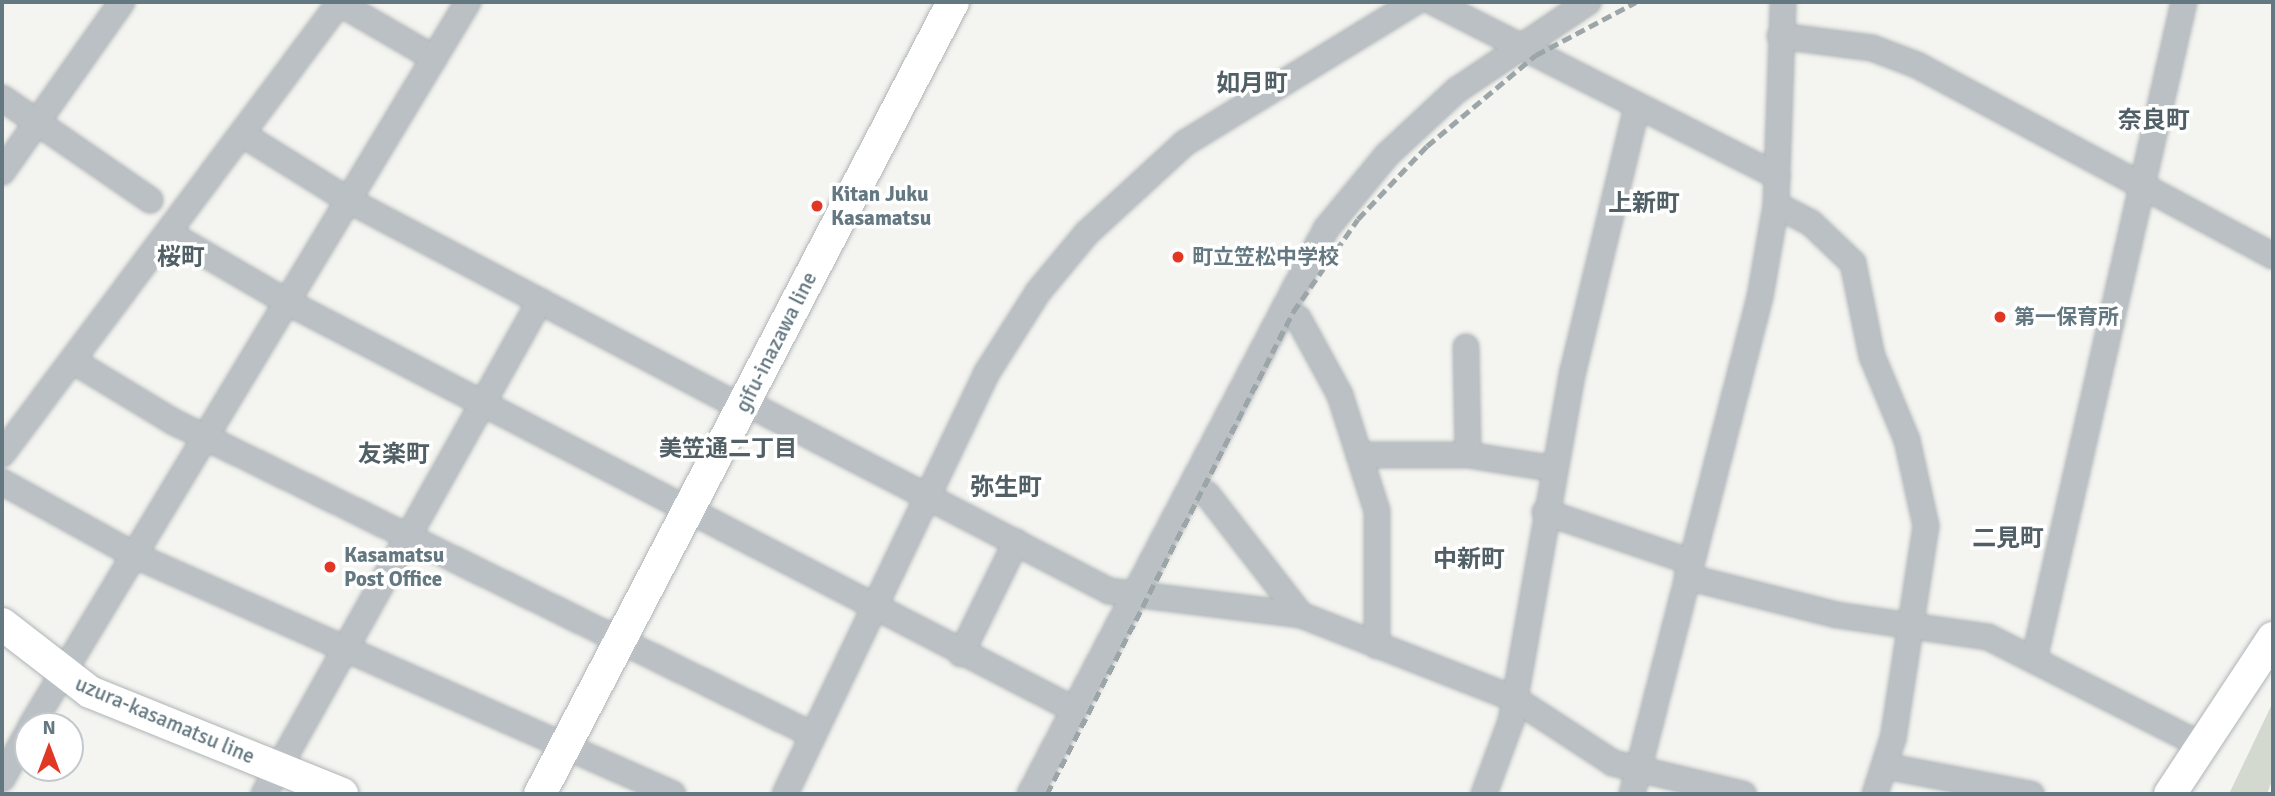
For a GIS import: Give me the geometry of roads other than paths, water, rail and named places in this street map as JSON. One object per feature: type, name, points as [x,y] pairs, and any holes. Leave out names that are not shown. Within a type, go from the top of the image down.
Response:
[{"type":"main road","name":"gifu-inazawa line","points":[[540,794],[953,2]]},
{"type":"main road","name":"uzura-kasamatsu line","points":[[2,624],[64,677],[272,781],[342,794]]},
{"type":"main road","points":[[2170,794],[2273,638]]},
{"type":"street","points":[[2,172],[122,2]]},
{"type":"street","points":[[2,454],[245,136],[340,2],[434,58]]},
{"type":"street","points":[[40,712],[64,677],[468,2]]},
{"type":"street","points":[[785,794],[986,374],[1038,292],[1087,233],[1185,143],[1415,2]]},
{"type":"street","points":[[1433,2],[1778,176]]},
{"type":"street","points":[[1030,794],[1129,597],[1326,229],[1387,155],[1457,90],[1518,46],[1588,2]]},
{"type":"street","points":[[1633,783],[1744,376],[1776,205],[1783,2]]},
{"type":"street","points":[[2034,660],[2137,186],[2184,2]]},
{"type":"street","points":[[1780,36],[1872,48],[1917,65],[2137,186],[2273,256]]},
{"type":"street","points":[[2,99],[150,200]]},
{"type":"street","points":[[1484,794],[1515,699],[1545,512],[1637,106]]},
{"type":"street","points":[[245,136],[348,200],[540,301],[1129,597],[1301,615],[1515,699],[1633,783],[1743,794]]},
{"type":"street","points":[[1776,205],[1811,223],[1853,262],[1859,279],[1872,356],[1907,440],[1926,526],[1914,626],[1885,766],[1875,794]]},
{"type":"street","points":[[170,234],[287,302],[961,654],[1073,709]]},
{"type":"street","points":[[272,781],[540,301]]},
{"type":"street","points":[[1298,318],[1340,395],[1380,529],[1377,646]]},
{"type":"street","points":[[1466,347],[1468,455]]},
{"type":"street","points":[[74,361],[206,438],[813,735]]},
{"type":"street","points":[[1359,455],[1468,455],[1555,469]]},
{"type":"street","points":[[2,482],[136,556],[347,647],[673,794]]},
{"type":"street","points":[[1207,494],[1301,615]]},
{"type":"street","points":[[1545,512],[1689,570],[1837,615],[1988,637],[2201,745]]},
{"type":"street","points":[[961,654],[1016,542]]},
{"type":"street","points":[[2,779],[14,757]]},
{"type":"street","points":[[1885,766],[2031,794]]},
{"type":"railway","points":[[1047,794],[1293,312],[1358,219],[1427,146],[1536,55],[1636,2]]},
{"type":"place","name":"Kitan Juku Kasamatsu","points":[[817,206]]},
{"type":"place","name":"町立笠松中学校","points":[[1178,257]]},
{"type":"place","name":"第一保育所","points":[[2000,317]]},
{"type":"place","name":"Kasamatsu Post Office","points":[[330,567]]},
{"type":"district","name":"如月町","points":[[1252,84]]},
{"type":"district","name":"奈良町","points":[[2154,121]]},
{"type":"district","name":"上新町","points":[[1644,204]]},
{"type":"district","name":"桜町","points":[[181,258]]},
{"type":"district","name":"美笠通二丁目","points":[[728,449]]},
{"type":"district","name":"友楽町","points":[[394,455]]},
{"type":"district","name":"弥生町","points":[[1006,488]]},
{"type":"district","name":"二見町","points":[[2008,539]]},
{"type":"district","name":"中新町","points":[[1469,560]]}]
